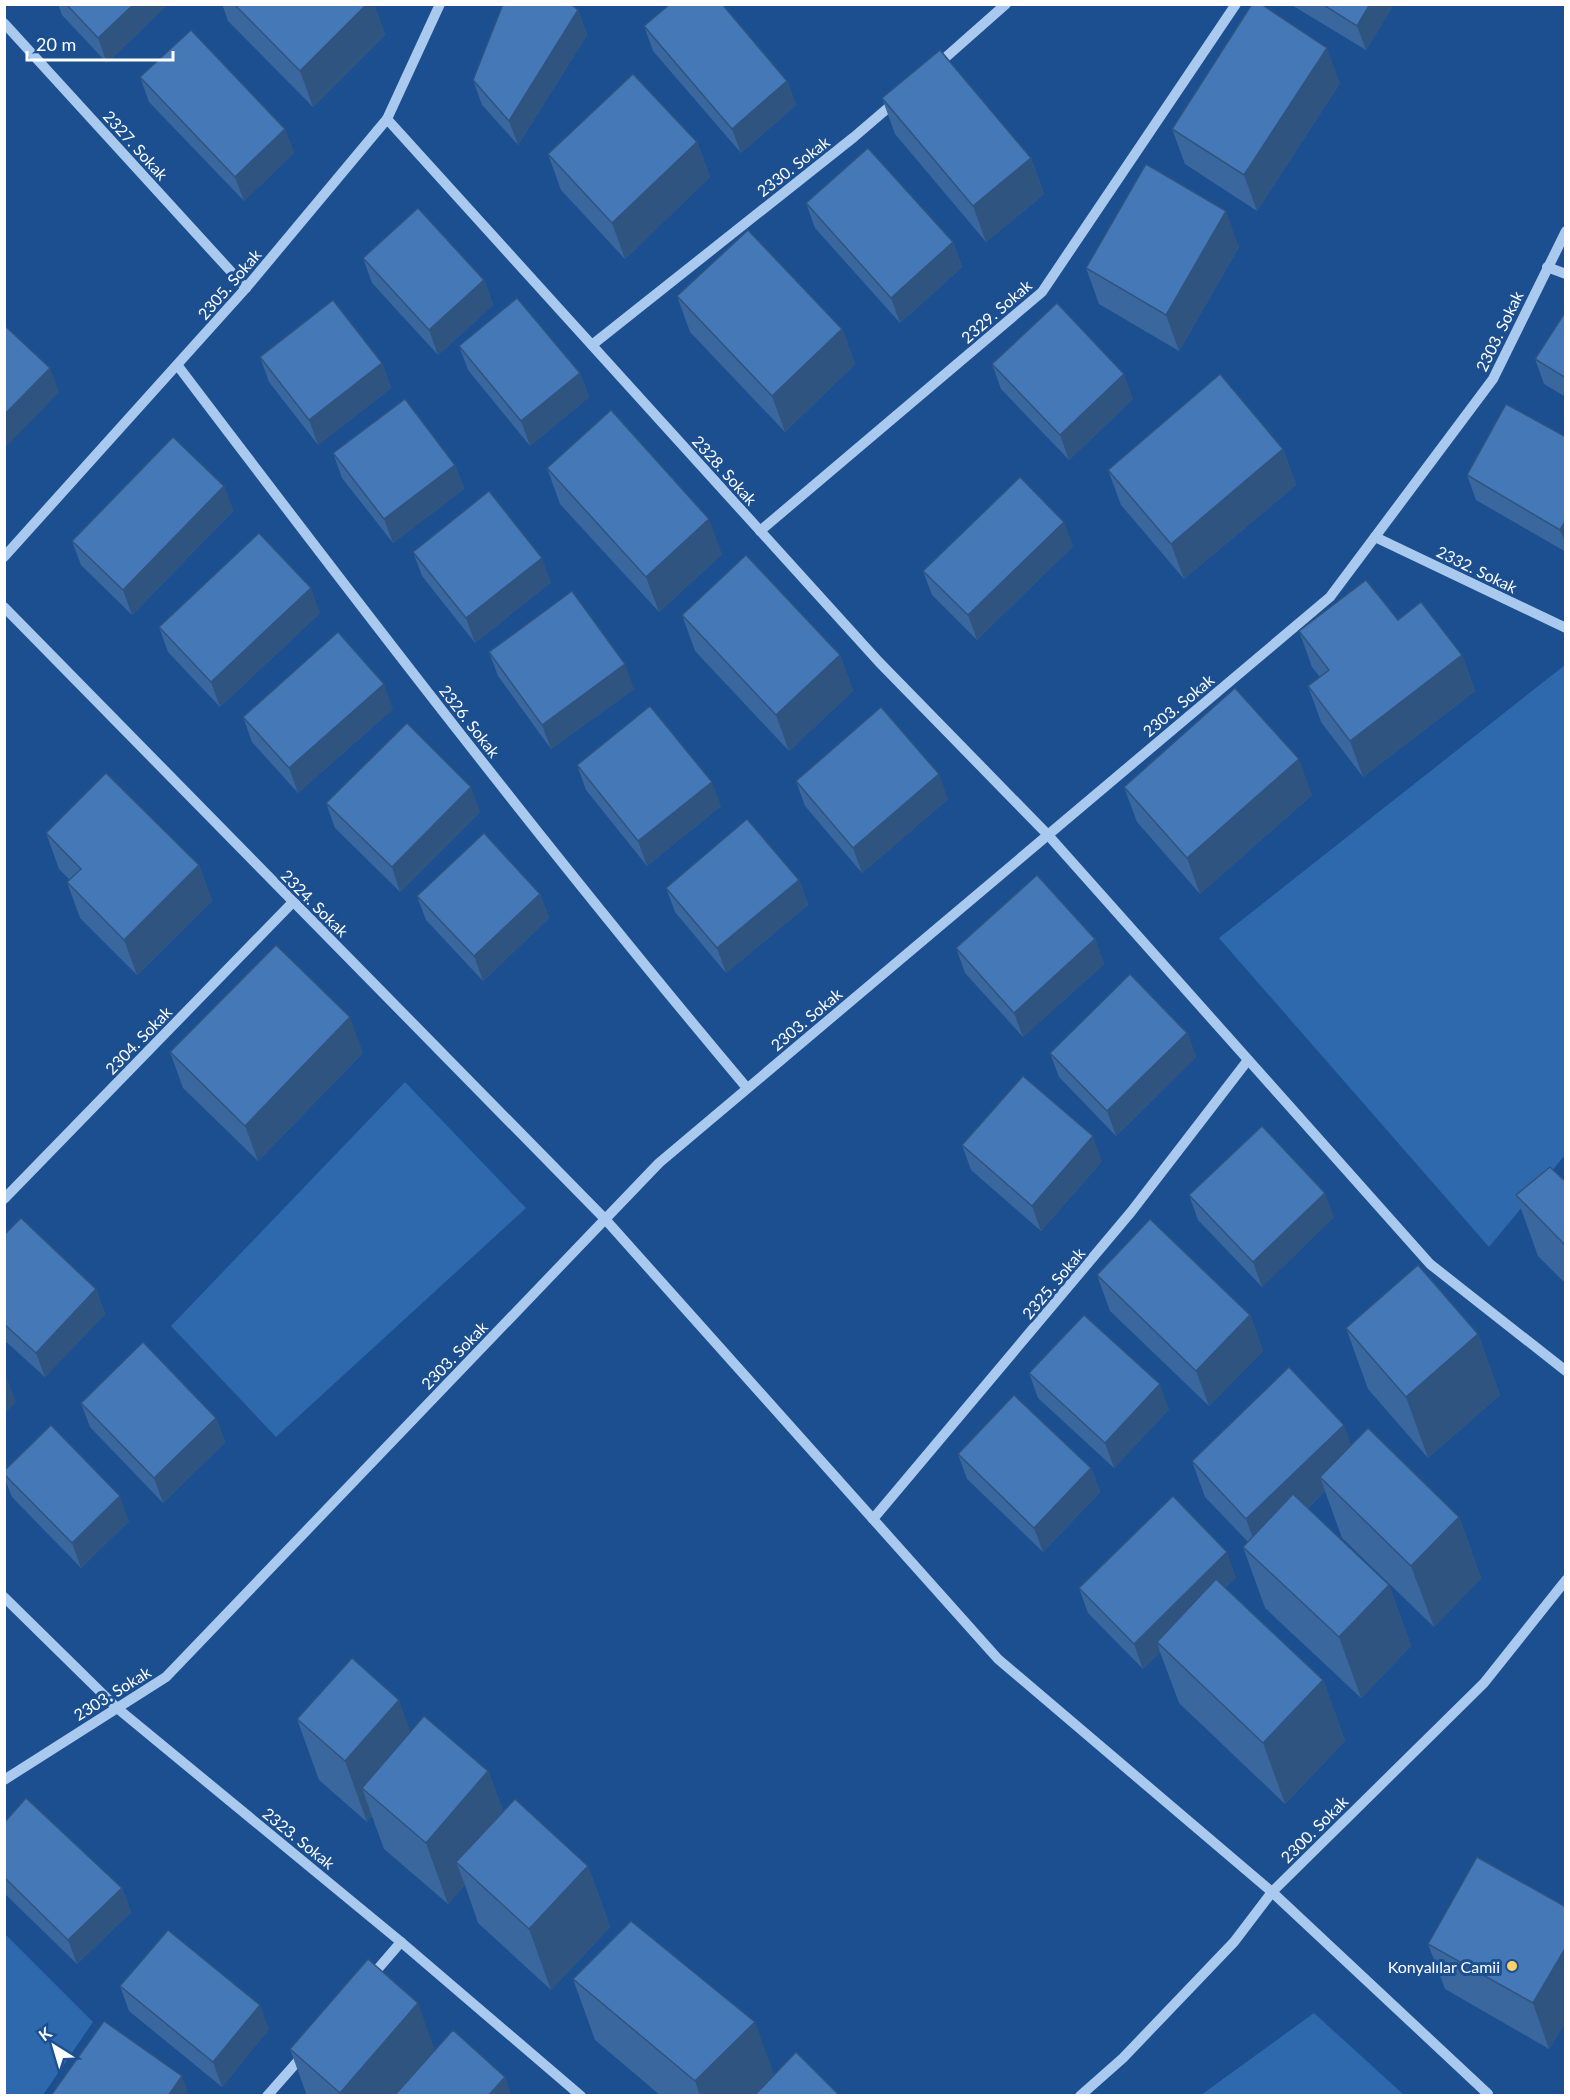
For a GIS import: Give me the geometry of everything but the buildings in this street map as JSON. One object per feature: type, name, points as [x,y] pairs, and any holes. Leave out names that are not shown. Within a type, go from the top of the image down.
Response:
[{"type":"street","name":"2305. Sokak","points":[[4,557],[246,288],[387,119],[440,4]]},
{"type":"street","points":[[925,75],[1006,4]]},
{"type":"street","name":"2329. Sokak","points":[[760,531],[1042,292],[1236,4]]},
{"type":"street","name":"2327. Sokak","points":[[4,22],[246,288]]},
{"type":"street","name":"2330. Sokak","points":[[592,345],[854,137],[907,90]]},
{"type":"street","name":"2328. Sokak","points":[[387,119],[879,662],[1048,835],[1430,1264],[1566,1371]]},
{"type":"street","name":"2303. Sokak","points":[[4,1780],[166,1677],[659,1163],[1330,597],[1493,379],[1566,231]]},
{"type":"street","points":[[1547,267],[1566,274]]},
{"type":"street","name":"2326. Sokak","points":[[177,366],[360,605],[678,1006],[747,1088]]},
{"type":"street","name":"2332. Sokak","points":[[1375,537],[1566,628]]},
{"type":"street","name":"2324. Sokak","points":[[4,607],[605,1219],[998,1659],[1272,1892],[1488,2094]]},
{"type":"street","name":"2304. Sokak","points":[[4,1199],[294,902]]},
{"type":"street","name":"2325. Sokak","points":[[873,1519],[1131,1212],[1248,1060]]},
{"type":"street","name":"2300. Sokak","points":[[1080,2096],[1123,2058],[1234,1942],[1272,1892],[1484,1683],[1566,1580]]},
{"type":"street","name":"2323. Sokak","points":[[4,1597],[117,1708],[401,1942],[581,2096]]},
{"type":"street","points":[[362,1987],[401,1942]]},
{"type":"street","points":[[267,2096],[315,2041]]},
{"type":"shaded area","points":[[1565,665],[1565,1155],[1489,1247],[1219,938]]},
{"type":"shaded area","points":[[405,1082],[526,1208],[276,1437],[171,1326]]},
{"type":"shaded area","points":[[5,1934],[93,2022],[43,2095],[5,2095]]},
{"type":"shaded area","points":[[1314,2013],[1404,2095],[1201,2095]]},
{"type":"place","name":"Konyalılar Camii","points":[[1512,1966]]}]
